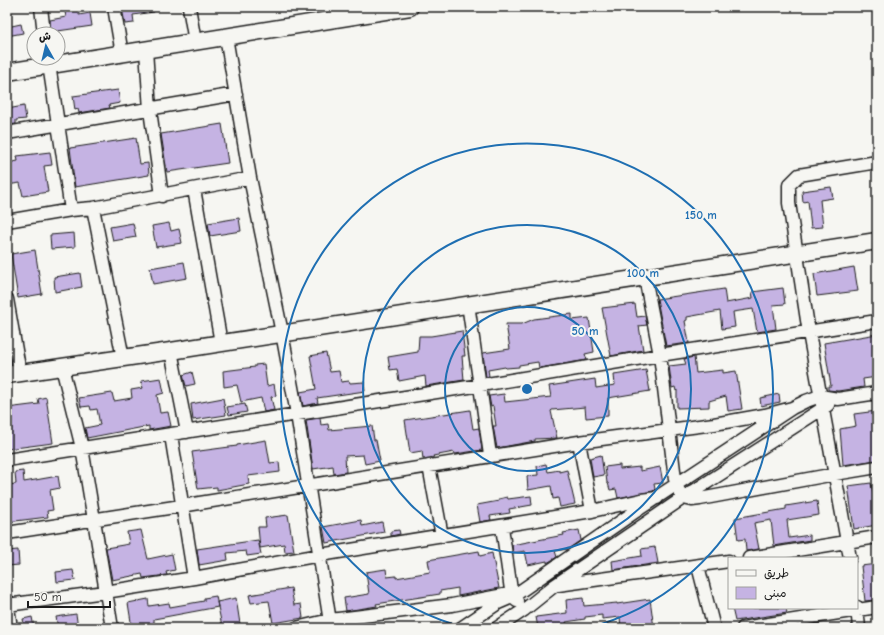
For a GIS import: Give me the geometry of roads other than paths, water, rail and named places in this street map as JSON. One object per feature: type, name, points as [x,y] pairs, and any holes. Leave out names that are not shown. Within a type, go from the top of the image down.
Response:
[{"type":"street","points":[[41,7],[43,26]]},
{"type":"street","points":[[114,7],[122,54]]},
{"type":"street","points":[[189,7],[195,42]]},
{"type":"street","points":[[66,60],[122,54],[410,7]]},
{"type":"street","points":[[226,37],[250,178],[297,414],[331,624]]},
{"type":"street","points":[[146,50],[150,110],[162,196]]},
{"type":"street","points":[[7,72],[32,66]]},
{"type":"street","points":[[49,66],[70,210]]},
{"type":"street","points":[[7,133],[150,110],[236,94]]},
{"type":"street","points":[[850,557],[809,333],[789,203],[789,185],[799,175],[877,162]]},
{"type":"street","points":[[7,221],[162,196],[250,178]]},
{"type":"street","points":[[194,189],[221,343]]},
{"type":"street","points":[[93,208],[123,358]]},
{"type":"street","points":[[7,299],[13,374],[877,241]]},
{"type":"street","points":[[645,277],[660,355],[676,486],[683,498],[692,500],[700,499],[877,467]]},
{"type":"street","points":[[468,304],[490,455]]},
{"type":"street","points":[[7,460],[171,435],[660,355],[877,322]]},
{"type":"street","points":[[171,350],[187,432]]},
{"type":"street","points":[[62,367],[82,448],[112,628]]},
{"type":"street","points":[[461,628],[792,408],[820,396],[838,399],[877,393]]},
{"type":"street","points":[[497,628],[524,610],[554,586],[683,498],[838,399]]},
{"type":"street","points":[[7,533],[490,455],[742,419],[792,408]]},
{"type":"street","points":[[171,435],[181,506],[194,578]]},
{"type":"street","points":[[578,442],[592,511]]},
{"type":"street","points":[[429,466],[442,536]]},
{"type":"street","points":[[11,628],[7,603],[105,592],[194,578],[502,527],[657,498]]},
{"type":"street","points":[[502,527],[512,595],[524,610]]},
{"type":"street","points":[[756,557],[877,538]]},
{"type":"street","points":[[554,586],[728,561]]},
{"type":"street","points":[[698,566],[714,628]]},
{"type":"street","points":[[296,628],[331,624],[512,595]]},
{"type":"street","points":[[858,608],[877,607]]},
{"type":"street","points":[[743,628],[851,609]]},
{"type":"street","points":[[857,609],[859,628]]}]
